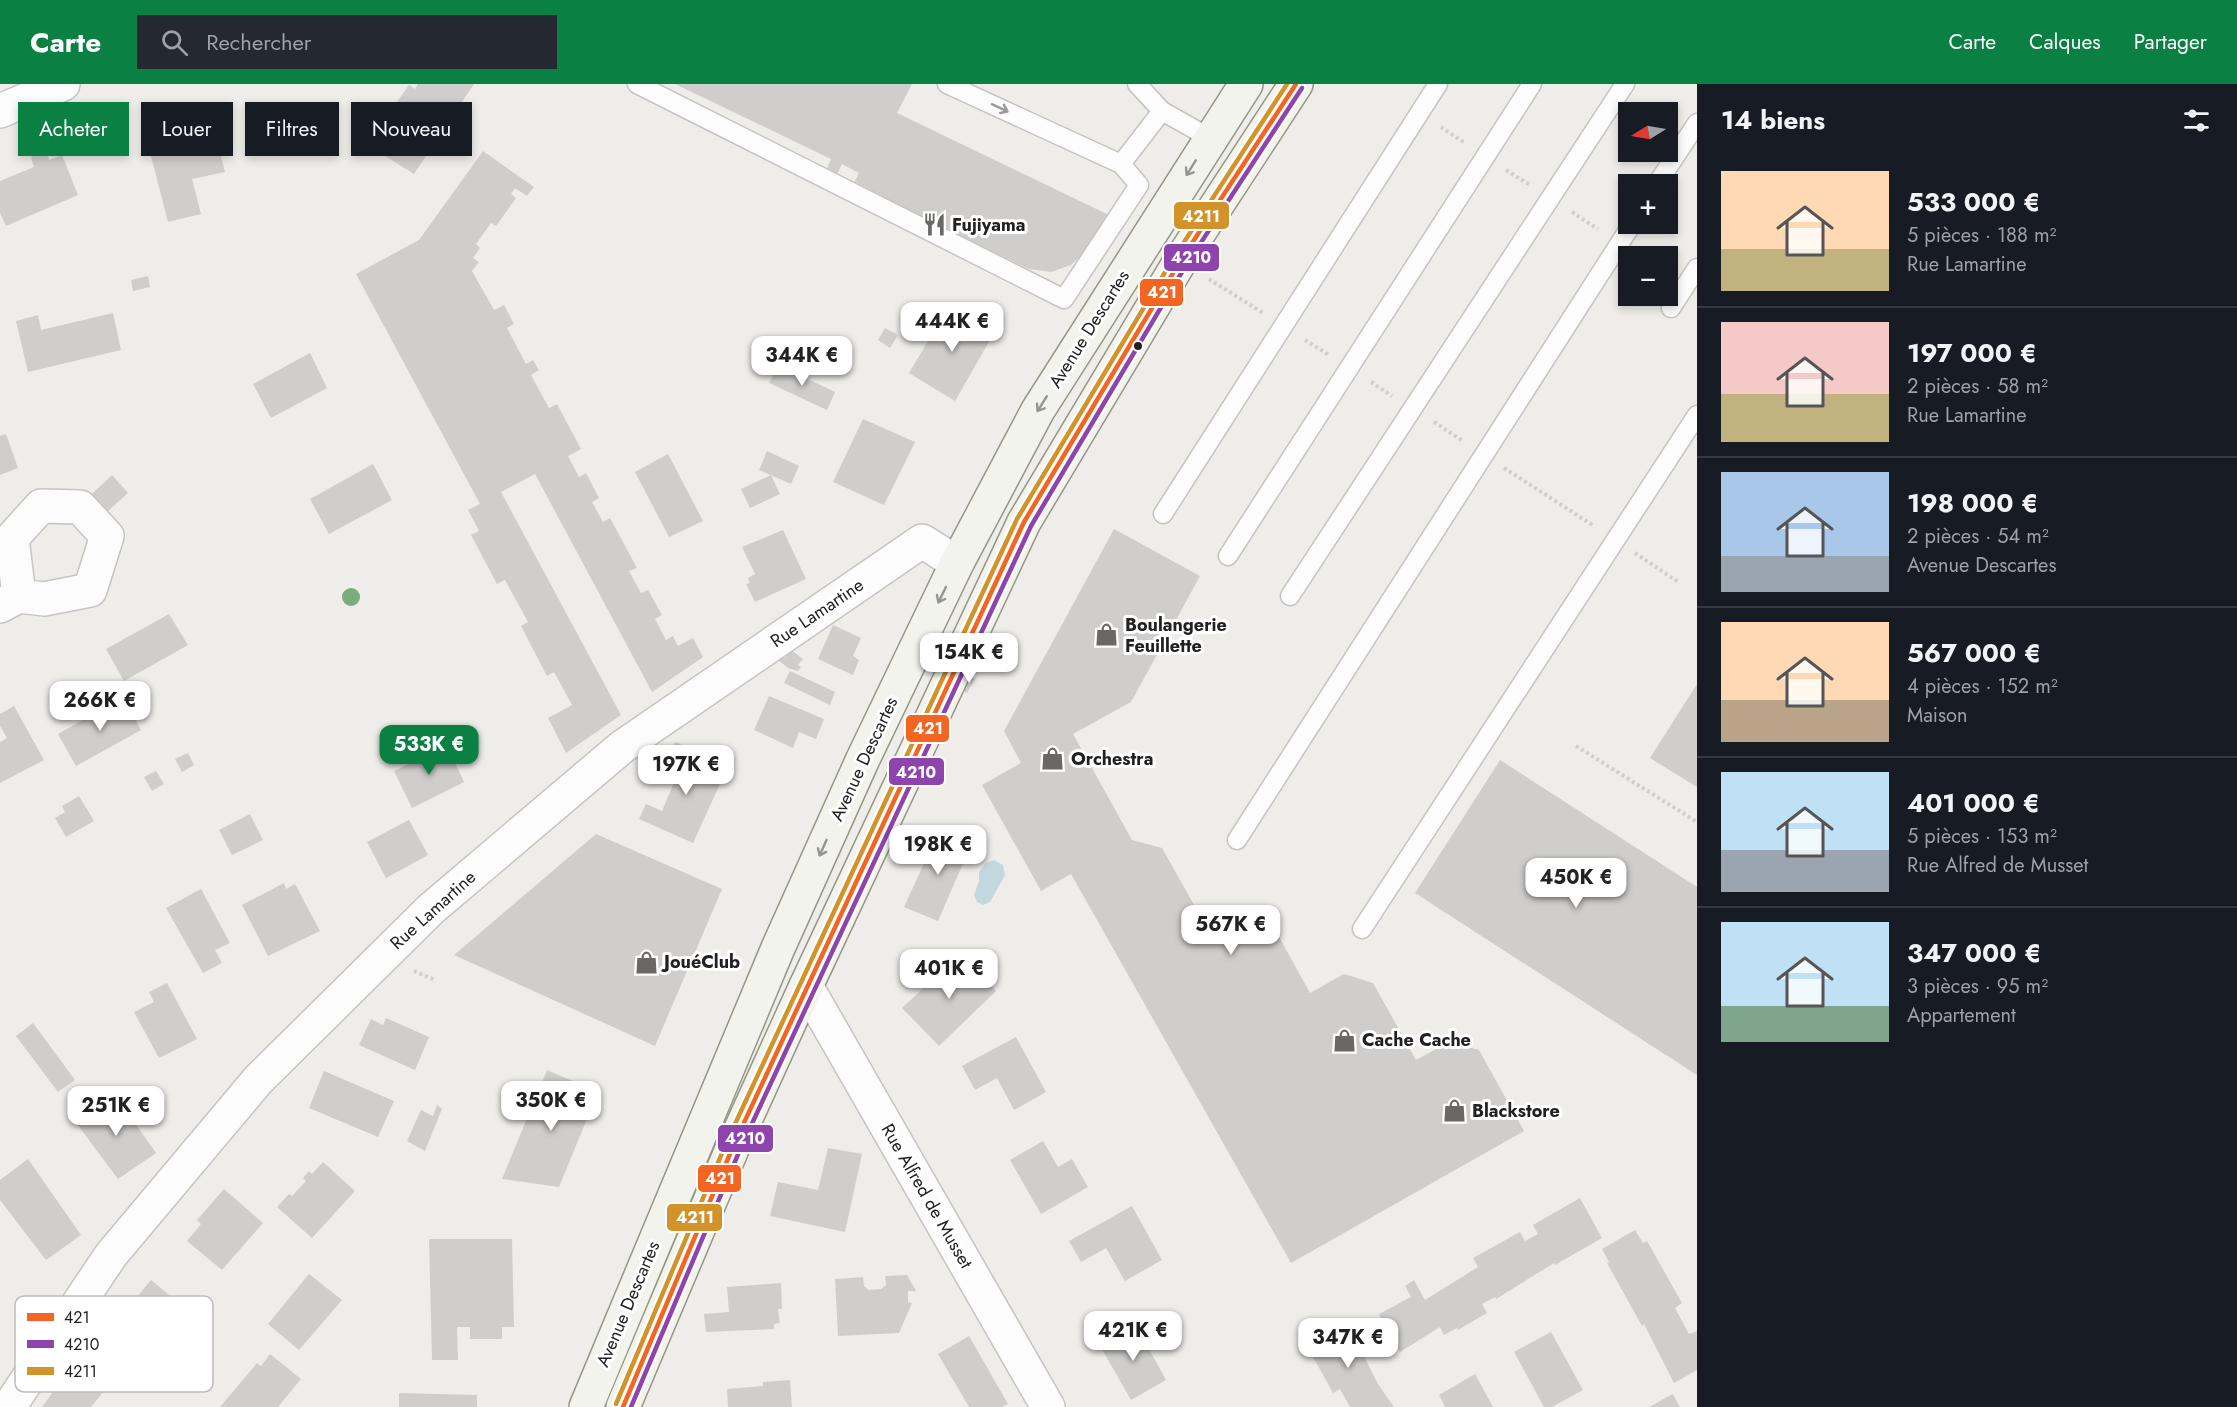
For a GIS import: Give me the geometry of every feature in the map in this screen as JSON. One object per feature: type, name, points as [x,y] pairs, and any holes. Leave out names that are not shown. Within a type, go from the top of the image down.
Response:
[{"type":"main road","name":"Avenue Descartes","points":[[586,1407],[778,948],[862,761],[957,563],[1038,410],[1246,84]]},
{"type":"main road","name":"Avenue Descartes","points":[[623,1407],[735,1142],[1024,522],[1179,263],[1296,84]]},
{"type":"street","points":[[0,111],[63,84]]},
{"type":"street","name":"Rue Lamartine","points":[[83,1296],[111,1255],[258,1080],[431,909],[622,747],[922,541],[957,563]]},
{"type":"street","name":"Rue Alfred de Musset","points":[[806,986],[1048,1407]]},
{"type":"street","name":"Rue Lamartine","points":[[9,1407],[19,1392]]},
{"type":"lane","points":[[637,84],[1064,299],[1139,185],[1122,164],[947,84]]},
{"type":"lane","points":[[1137,84],[1162,111],[1210,138]]},
{"type":"lane","points":[[1163,513],[1438,84]]},
{"type":"lane","points":[[1228,556],[1532,84]]},
{"type":"lane","points":[[1290,596],[1625,84]]},
{"type":"lane","points":[[1122,164],[1162,111]]},
{"type":"lane","points":[[1664,174],[1697,123]]},
{"type":"lane","points":[[1237,840],[1626,234]]},
{"type":"lane","points":[[1671,308],[1697,268]]},
{"type":"lane","points":[[1362,929],[1697,415]]},
{"type":"path","points":[[1576,746],[1697,822]]},
{"type":"water","points":[[994,860],[1003,865],[1005,875],[990,902],[983,905],[977,902],[974,895],[979,881],[979,872],[986,863]]},
{"type":"building","points":[[418,84],[474,84],[462,102],[397,102],[409,85],[415,89]]},
{"type":"building","points":[[675,84],[912,84],[897,113],[1109,215],[1083,254],[1071,265],[1051,272],[1029,269],[853,185],[859,173],[842,164],[836,176],[826,171],[831,159]]},
{"type":"building","points":[[483,151],[534,187],[527,196],[515,188],[511,194],[516,198],[496,226],[491,223],[476,244],[480,248],[473,258],[479,262],[472,271],[494,310],[504,305],[514,324],[507,328],[526,364],[533,360],[539,370],[531,375],[549,408],[557,404],[581,449],[568,456],[579,477],[586,473],[599,498],[592,502],[603,522],[610,518],[637,568],[629,571],[641,593],[648,590],[662,615],[655,619],[666,640],[673,636],[678,646],[693,638],[703,657],[652,692],[535,474],[501,492],[621,715],[566,753],[548,718],[572,705],[554,672],[547,676],[521,626],[528,622],[505,580],[497,584],[471,535],[479,531],[468,510],[480,504],[356,274],[419,240]]},
{"type":"building","points":[[48,156],[49,160],[62,156],[78,195],[6,226],[0,213],[0,181],[34,167],[31,157]]},
{"type":"building","points":[[151,156],[221,156],[225,172],[192,179],[201,214],[168,222]]},
{"type":"building","points":[[385,156],[426,156],[414,174]]},
{"type":"building","points":[[148,276],[150,287],[133,291],[131,280]]},
{"type":"building","points":[[949,306],[994,333],[955,401],[909,373]]},
{"type":"building","points":[[113,313],[121,350],[28,372],[16,321],[38,315],[41,330]]},
{"type":"building","points":[[885,328],[898,335],[890,348],[878,340]]},
{"type":"building","points":[[310,353],[327,388],[271,418],[253,384]]},
{"type":"building","points":[[778,365],[835,392],[827,410],[769,383]]},
{"type":"building","points":[[863,419],[915,442],[884,505],[833,482]]},
{"type":"building","points":[[6,434],[18,468],[0,475],[0,436]]},
{"type":"building","points":[[767,451],[799,466],[791,484],[759,470]]},
{"type":"building","points":[[668,454],[703,521],[669,537],[635,472]]},
{"type":"building","points":[[373,464],[392,500],[329,534],[310,499]]},
{"type":"building","points":[[112,475],[128,493],[107,512],[91,495]]},
{"type":"building","points":[[771,475],[780,494],[750,508],[741,489]]},
{"type":"building","points":[[1114,529],[1200,576],[1131,702],[1073,734],[1132,840],[1162,848],[1206,926],[1238,907],[1267,915],[1310,993],[1344,974],[1373,983],[1416,1060],[1449,1042],[1479,1050],[1524,1131],[1291,1263],[1071,874],[1041,891],[982,785],[1021,763],[1004,731]]},
{"type":"building","points":[[783,530],[806,579],[755,602],[746,584],[750,583],[748,578],[755,574],[742,547]]},
{"type":"building","points":[[169,614],[188,645],[124,681],[106,649]]},
{"type":"building","points":[[833,625],[861,638],[853,656],[859,660],[853,675],[818,659]]},
{"type":"building","points":[[791,650],[803,659],[798,665],[801,667],[798,671],[788,668],[777,659],[781,655],[785,658]]},
{"type":"building","points":[[790,671],[835,692],[830,705],[784,683]]},
{"type":"building","points":[[970,676],[975,679],[967,693],[963,691]]},
{"type":"building","points":[[1697,684],[1697,787],[1650,758]]},
{"type":"building","points":[[769,696],[824,719],[816,739],[799,732],[793,748],[754,730]]},
{"type":"building","points":[[123,697],[141,730],[76,766],[58,734]]},
{"type":"building","points":[[14,706],[44,760],[0,783],[0,742],[7,738],[0,726],[0,714]]},
{"type":"building","points":[[675,742],[690,748],[686,756],[725,773],[693,843],[639,819],[646,804],[662,811],[679,771],[666,765]]},
{"type":"building","points":[[447,745],[464,782],[412,808],[394,771]]},
{"type":"building","points":[[188,753],[194,765],[182,772],[175,759]]},
{"type":"building","points":[[1500,760],[1697,887],[1697,1075],[1415,893]]},
{"type":"building","points":[[156,771],[164,784],[152,791],[144,777]]},
{"type":"building","points":[[79,796],[94,821],[66,837],[55,818],[65,812],[62,806]]},
{"type":"building","points":[[250,814],[263,840],[232,855],[219,830]]},
{"type":"building","points":[[409,820],[428,855],[386,878],[367,842]]},
{"type":"building","points":[[939,831],[971,845],[938,921],[904,907]]},
{"type":"building","points":[[596,834],[722,889],[655,1046],[454,955]]},
{"type":"building","points":[[284,883],[286,889],[295,884],[320,931],[268,956],[242,905]]},
{"type":"building","points":[[201,889],[230,943],[215,950],[222,963],[203,973],[166,908]]},
{"type":"building","points":[[961,953],[996,991],[939,1046],[902,1008]]},
{"type":"building","points":[[167,983],[197,1039],[159,1058],[134,1012],[154,1002],[149,992]]},
{"type":"building","points":[[386,1018],[429,1037],[415,1070],[359,1045],[371,1019],[383,1025]]},
{"type":"building","points":[[33,1023],[75,1080],[58,1092],[16,1036]]},
{"type":"building","points":[[1016,1037],[1046,1092],[1014,1110],[997,1078],[975,1090],[962,1066]]},
{"type":"building","points":[[547,1070],[598,1092],[559,1187],[502,1179]]},
{"type":"building","points":[[324,1071],[394,1101],[378,1137],[309,1108]]},
{"type":"building","points":[[115,1095],[156,1153],[118,1179],[77,1124]]},
{"type":"building","points":[[437,1105],[442,1109],[425,1151],[407,1141],[421,1110],[433,1116]]},
{"type":"building","points":[[1043,1141],[1058,1167],[1072,1159],[1088,1187],[1041,1214],[1010,1160]]},
{"type":"building","points":[[828,1148],[862,1154],[845,1232],[770,1216],[778,1182],[818,1190]]},
{"type":"building","points":[[28,1159],[81,1235],[46,1260],[0,1200],[0,1180]]},
{"type":"building","points":[[323,1162],[355,1191],[312,1238],[277,1207],[289,1194],[292,1196],[306,1181],[303,1178],[309,1171],[312,1174]]},
{"type":"building","points":[[224,1189],[263,1223],[222,1270],[187,1241],[201,1224],[197,1220]]},
{"type":"building","points":[[1580,1198],[1602,1238],[1555,1265],[1554,1263],[1496,1299],[1495,1297],[1482,1304],[1487,1313],[1458,1330],[1457,1328],[1444,1335],[1440,1327],[1400,1352],[1379,1314],[1411,1297],[1405,1286],[1414,1280],[1425,1300],[1478,1267],[1473,1258],[1520,1232],[1525,1241],[1538,1234],[1533,1225]]},
{"type":"building","points":[[1132,1206],[1162,1260],[1125,1281],[1106,1248],[1081,1262],[1069,1241]]},
{"type":"building","points":[[1635,1230],[1643,1243],[1647,1241],[1682,1303],[1675,1308],[1689,1334],[1697,1331],[1697,1370],[1674,1383],[1644,1324],[1642,1326],[1607,1263],[1609,1262],[1602,1249]]},
{"type":"building","points":[[429,1239],[512,1239],[514,1327],[502,1327],[502,1339],[470,1339],[470,1327],[457,1327],[458,1360],[432,1360]]},
{"type":"building","points":[[309,1274],[342,1300],[299,1350],[268,1324]]},
{"type":"building","points":[[907,1275],[916,1291],[908,1291],[908,1302],[912,1303],[899,1333],[838,1336],[835,1279],[863,1277],[864,1286],[869,1290],[881,1289],[886,1285],[885,1276]]},
{"type":"building","points":[[151,1280],[170,1296],[138,1296]]},
{"type":"building","points":[[781,1283],[782,1309],[778,1309],[780,1323],[774,1324],[774,1329],[706,1332],[704,1314],[729,1312],[727,1287]]},
{"type":"building","points":[[1347,1323],[1378,1384],[1394,1407],[1350,1407],[1340,1389],[1333,1393],[1307,1346]]},
{"type":"building","points":[[1135,1324],[1166,1380],[1131,1400],[1099,1344]]},
{"type":"building","points":[[1551,1332],[1583,1390],[1552,1407],[1544,1407],[1514,1352]]},
{"type":"building","points":[[969,1336],[1008,1404],[1002,1407],[969,1407],[938,1354]]},
{"type":"building","points":[[270,1354],[301,1379],[278,1407],[220,1407],[257,1363],[261,1366]]},
{"type":"building","points":[[1475,1374],[1493,1407],[1445,1407],[1439,1395]]},
{"type":"building","points":[[790,1380],[792,1407],[728,1407],[727,1389],[763,1386],[763,1382]]},
{"type":"building","points":[[53,1392],[103,1392],[91,1407],[42,1407]]},
{"type":"building","points":[[399,1393],[477,1395],[477,1407],[399,1407]]},
{"type":"building","points":[[1673,1394],[1680,1407],[1649,1407]]},
{"type":"transit line","name":"4211","points":[[616,1404],[728,1139],[1017,519],[1173,259],[1287,84]]},
{"type":"transit line","name":"421","points":[[623,1407],[735,1142],[1024,522],[1179,263],[1296,84]]},
{"type":"transit line","name":"4210","points":[[631,1407],[742,1145],[1031,526],[1185,267],[1302,88]]},
{"type":"place","name":"Fujiyama","points":[[934,225]]},
{"type":"place","name":"Boulangerie Feuillette","points":[[1107,635]]},
{"type":"place","name":"Orchestra","points":[[1053,759]]},
{"type":"place","name":"JouéClub","points":[[646,962]]},
{"type":"place","name":"Cache Cache","points":[[1344,1040]]},
{"type":"place","name":"Blackstore","points":[[1454,1111]]}]
